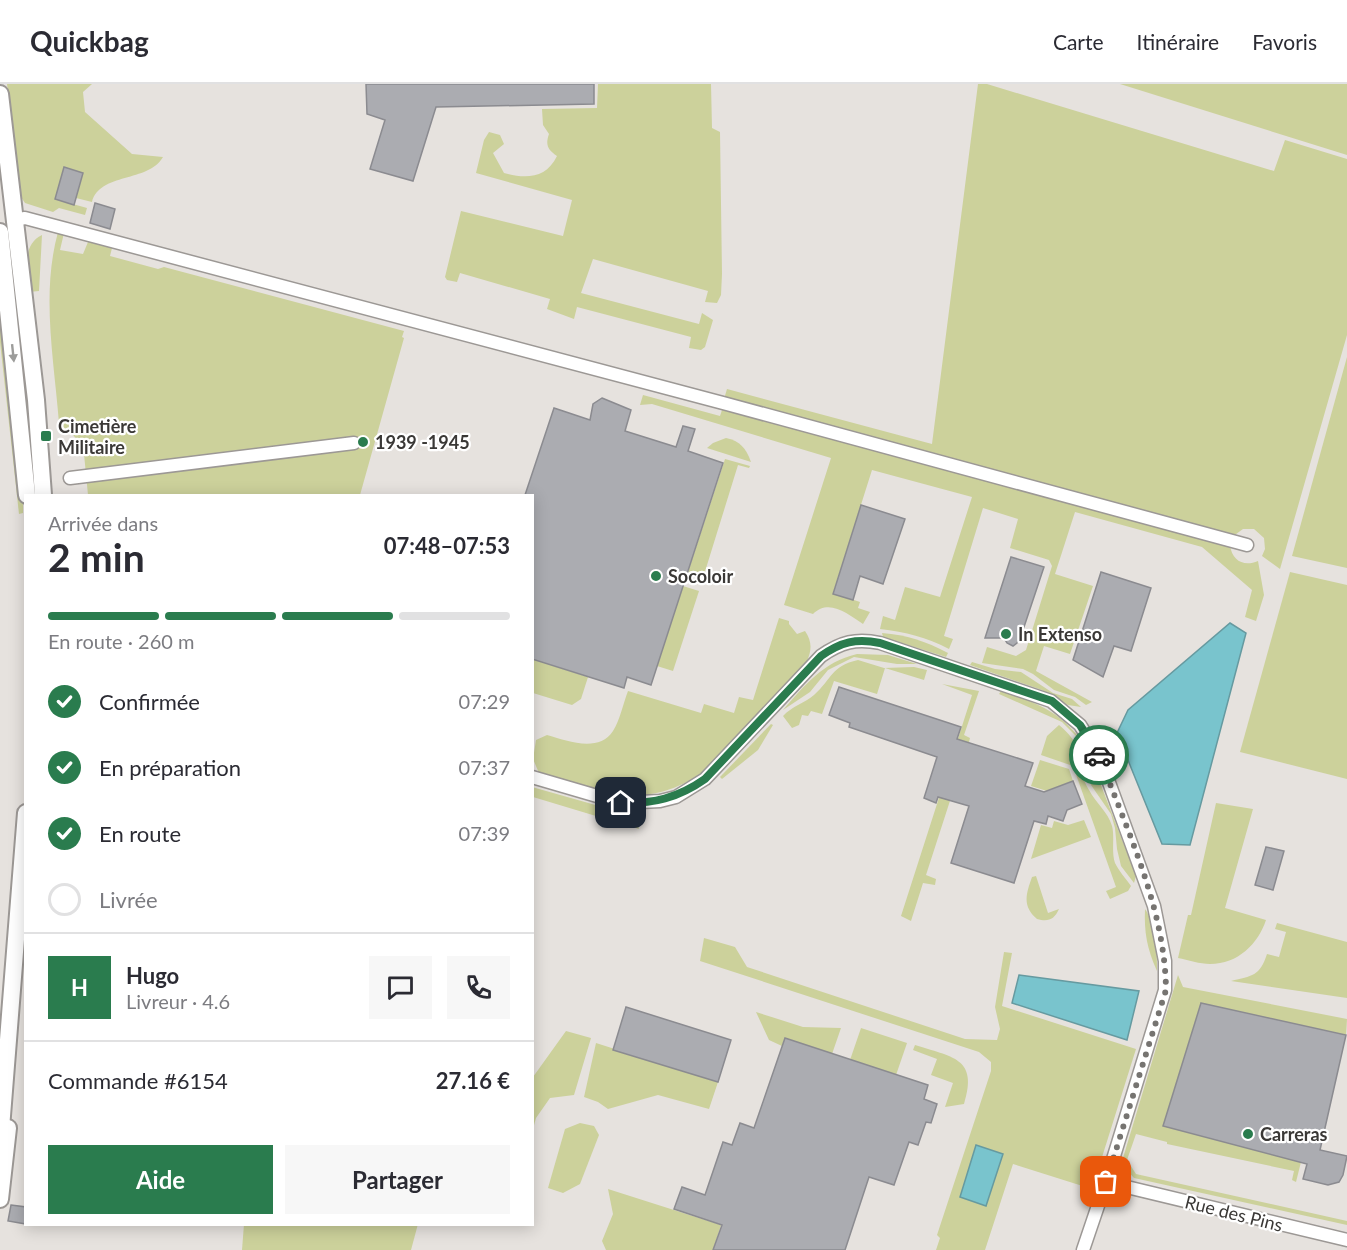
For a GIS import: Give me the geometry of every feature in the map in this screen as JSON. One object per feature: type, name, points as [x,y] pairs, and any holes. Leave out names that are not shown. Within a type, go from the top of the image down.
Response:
[{"type":"main road","points":[[0,94],[35,389],[43,494]]},
{"type":"main road","points":[[0,232],[27,494]]},
{"type":"main road","points":[[0,1141],[24,838]]},
{"type":"main road","points":[[0,1199],[5,1169],[24,931]]},
{"type":"street","points":[[14,220],[25,218],[425,323],[1247,545]]},
{"type":"street","points":[[70,478],[354,443]]},
{"type":"street","points":[[534,778],[621,803],[660,801],[676,796],[705,779],[821,656],[835,646],[854,640],[880,643],[1052,701],[1080,725],[1099,755],[1154,906],[1165,961],[1166,990],[1083,1250]]},
{"type":"street","name":"Rue des Pins","points":[[1106,1182],[1347,1240]]},
{"type":"green space","points":[[7,84],[92,84],[83,92],[85,112],[132,154],[163,157],[147,171],[104,186],[92,202],[76,198],[83,173],[64,168],[55,199],[87,208],[85,215],[59,208],[53,212],[25,203],[21,197]]},
{"type":"green space","points":[[598,84],[711,84],[712,128],[720,132],[722,274],[721,295],[717,303],[705,302],[708,291],[593,259],[581,293],[699,324],[702,313],[713,320],[705,347],[701,350],[689,348],[691,337],[577,307],[574,319],[547,309],[550,299],[460,273],[457,282],[447,280],[445,277],[461,211],[563,236],[572,200],[476,173],[484,140],[489,132],[500,135],[504,144],[493,153],[504,173],[527,176],[547,169],[557,156],[548,147],[549,134],[543,125],[542,109],[597,108]]},
{"type":"green space","points":[[978,84],[987,84],[1274,171],[1285,140],[1347,159],[1347,335],[1280,569],[1262,556],[1265,549],[1264,538],[1254,529],[1243,529],[1232,537],[724,399],[727,389],[932,444]]},
{"type":"green space","points":[[1120,84],[1347,84],[1347,155]]},
{"type":"green space","points":[[58,232],[64,233],[60,250],[83,254],[88,242],[112,248],[110,256],[158,269],[164,267],[404,331],[402,337],[404,338],[360,494],[88,494],[84,454],[76,438],[59,423],[50,327],[50,279]]},
{"type":"green space","points":[[42,235],[39,291],[29,292],[28,252],[35,240]]},
{"type":"green space","points":[[0,287],[23,482],[23,513],[19,514],[0,342]]},
{"type":"green space","points":[[1347,357],[1347,568],[1292,556]]},
{"type":"green space","points":[[643,395],[720,416],[722,410],[1230,545],[1236,559],[1244,563],[1258,561],[1264,595],[1256,621],[1245,617],[1252,590],[1202,547],[1075,512],[1055,574],[1093,586],[1070,654],[1044,646],[1036,671],[1092,702],[1086,705],[1075,697],[1054,690],[1023,669],[982,663],[987,647],[1016,656],[1026,650],[1052,566],[1049,560],[1010,548],[1018,519],[983,508],[944,636],[953,639],[949,649],[916,636],[880,629],[883,616],[895,620],[905,587],[940,597],[972,497],[872,470],[833,593],[860,602],[858,608],[870,612],[863,624],[845,612],[832,607],[819,609],[813,614],[784,605],[831,458],[652,404],[640,405]]},
{"type":"green space","points":[[726,438],[742,446],[751,462],[707,448]]},
{"type":"green space","points":[[725,459],[750,466],[749,468],[738,465],[703,578],[688,572]]},
{"type":"green space","points":[[1290,572],[1347,585],[1347,779],[1240,752]]},
{"type":"green space","points":[[683,586],[699,591],[673,671],[657,666]]},
{"type":"green space","points":[[779,618],[789,621],[797,634],[805,631],[809,638],[810,653],[807,661],[707,769],[685,783],[644,795],[624,795],[604,792],[539,773],[534,761],[536,740],[547,735],[582,744],[600,742],[607,738],[620,717],[628,691],[701,713],[704,704],[734,713],[739,697],[753,700]]},
{"type":"green space","points":[[882,633],[916,639],[948,653],[946,657],[883,637]]},
{"type":"green space","points":[[857,654],[888,655],[917,664],[897,664],[854,657],[828,670],[810,692],[783,710],[807,683],[824,669]]},
{"type":"green space","points":[[534,660],[588,677],[581,699],[572,705],[534,693]]},
{"type":"green space","points":[[858,660],[884,668],[914,667],[927,670],[924,680],[885,668],[877,694],[834,681],[822,714],[811,711],[808,716],[802,715],[799,725],[792,728],[783,716],[814,695],[837,669]]},
{"type":"green space","points":[[972,662],[995,669],[1021,672],[1053,693],[1072,699],[1081,707],[1068,705],[1042,690],[970,665]]},
{"type":"green space","points":[[942,684],[979,691],[964,735],[970,738],[969,742],[926,875],[936,879],[935,885],[923,883],[911,921],[901,916],[972,695]]},
{"type":"green space","points":[[1001,691],[1028,700],[1050,711],[1069,727],[1087,749],[1136,876],[1134,883],[1121,866],[1111,814],[1091,785],[1077,737],[1062,722],[999,694]]},
{"type":"green space","points":[[771,724],[773,725],[758,750],[722,779],[720,777]]},
{"type":"green space","points":[[1059,725],[1075,743],[1084,780],[1110,821],[1113,830],[1115,863],[1131,886],[1128,891],[1110,899],[1106,891],[1116,887],[1073,766],[1041,755],[1047,736]]},
{"type":"green space","points":[[1040,760],[1069,769],[1073,781],[1047,791],[1031,786]]},
{"type":"green space","points":[[534,788],[606,808],[633,811],[639,829],[534,797]]},
{"type":"green space","points":[[1216,803],[1253,809],[1225,908],[1266,920],[1258,937],[1246,951],[1220,963],[1206,964],[1178,958],[1188,915],[1191,915]]},
{"type":"green space","points":[[1084,820],[1091,837],[1031,859],[1041,825],[1052,828],[1054,821],[1068,825]]},
{"type":"green space","points":[[1036,876],[1048,913],[1059,909],[1050,919],[1037,919],[1027,904],[1030,883],[1032,877]]},
{"type":"green space","points":[[1145,909],[1154,931],[1157,971],[1147,940]]},
{"type":"green space","points":[[1277,923],[1347,942],[1347,998],[1231,981],[1258,971],[1267,954],[1279,957],[1286,932],[1275,929]]},
{"type":"green space","points":[[704,938],[735,947],[747,967],[965,1039],[997,1040],[1000,1029],[995,1007],[1004,952],[1012,953],[1002,1006],[1136,1049],[1092,1189],[1013,1164],[985,1250],[936,1250],[940,1238],[937,1235],[991,1071],[991,1062],[979,1052],[700,961]]},
{"type":"green space","points":[[1178,975],[1183,987],[1347,1019],[1346,1035],[1201,1003],[1301,1162],[1296,1182],[1292,1180],[1294,1171],[1167,1144],[1167,1142],[1136,1134],[1127,1160],[1136,1174],[1347,1221],[1347,1225],[1134,1178],[1124,1167],[1123,1158]]},
{"type":"green space","points":[[756,1012],[803,1027],[841,1028],[832,1054],[785,1038],[782,1046],[769,1040]]},
{"type":"green space","points":[[861,1028],[907,1043],[896,1075],[850,1060]]},
{"type":"green space","points":[[566,1031],[591,1038],[574,1095],[550,1098],[536,1118],[534,1125],[534,1076]]},
{"type":"green space","points":[[596,1043],[718,1082],[709,1109],[658,1095],[608,1109],[584,1097]]},
{"type":"green space","points":[[915,1045],[959,1061],[965,1068],[968,1088],[964,1104],[945,1107],[953,1083],[931,1075],[937,1059],[913,1050]]},
{"type":"green space","points":[[580,1123],[594,1126],[599,1135],[580,1184],[563,1193],[548,1188],[565,1129]]},
{"type":"green space","points":[[608,1189],[721,1225],[713,1250],[606,1250],[602,1241],[613,1214]]},
{"type":"green space","points":[[244,1226],[417,1226],[411,1250],[242,1250]]},
{"type":"water","points":[[1230,623],[1246,633],[1190,845],[1162,844],[1117,733],[1128,710]]},
{"type":"water","points":[[1019,975],[1139,991],[1127,1040],[1012,1003]]},
{"type":"water","points":[[976,1145],[1003,1154],[986,1206],[960,1197]]},
{"type":"building","points":[[366,84],[594,84],[594,104],[436,107],[413,181],[370,169],[385,120],[367,114]]},
{"type":"building","points":[[64,167],[83,173],[74,205],[55,199]]},
{"type":"building","points":[[95,203],[115,209],[110,229],[90,223]]},
{"type":"building","points":[[602,398],[631,410],[625,431],[676,447],[683,426],[695,429],[688,451],[723,463],[651,685],[627,677],[624,688],[534,660],[534,494],[525,494],[554,408],[590,420],[593,404]]},
{"type":"building","points":[[861,505],[905,519],[883,584],[860,576],[853,600],[833,594]]},
{"type":"building","points":[[1011,557],[1044,567],[1022,633],[1013,646],[1004,638],[985,638]]},
{"type":"building","points":[[1101,572],[1151,588],[1131,651],[1114,646],[1103,677],[1073,660]]},
{"type":"building","points":[[839,687],[961,727],[957,739],[1033,763],[1025,786],[1044,792],[1073,781],[1082,804],[1067,810],[1063,821],[1048,816],[1046,824],[1034,821],[1014,883],[951,863],[969,806],[938,797],[936,803],[924,798],[937,757],[849,727],[850,723],[829,715]]},
{"type":"building","points":[[1266,847],[1284,851],[1273,890],[1255,885]]},
{"type":"building","points":[[1201,1003],[1346,1035],[1320,1150],[1347,1156],[1339,1182],[1328,1185],[1303,1179],[1307,1164],[1163,1126]]},
{"type":"building","points":[[626,1007],[731,1040],[718,1082],[613,1050]]},
{"type":"building","points":[[785,1038],[928,1085],[924,1099],[937,1104],[931,1123],[926,1122],[918,1145],[909,1142],[894,1185],[869,1177],[845,1250],[713,1250],[722,1225],[674,1209],[682,1187],[705,1195],[723,1142],[732,1145],[740,1123],[754,1128]]},
{"type":"building","points":[[11,1205],[24,1207],[24,1224],[8,1221]]},
{"type":"way so far","points":[[1099,755],[1154,906],[1165,961],[1166,990],[1106,1182]]},
{"type":"place","name":"Cimetière Militaire","points":[[46,436]]},
{"type":"place","name":"1939 -1945","points":[[363,442]]},
{"type":"place","name":"Socoloir","points":[[656,576]]},
{"type":"place","name":"In Extenso","points":[[1006,634]]},
{"type":"place","name":"Carreras","points":[[1248,1134]]},
{"type":"route","points":[[621,803],[660,801],[690,790],[705,779],[821,656],[835,646],[854,640],[880,643],[1052,701],[1080,725],[1099,755]]}]
